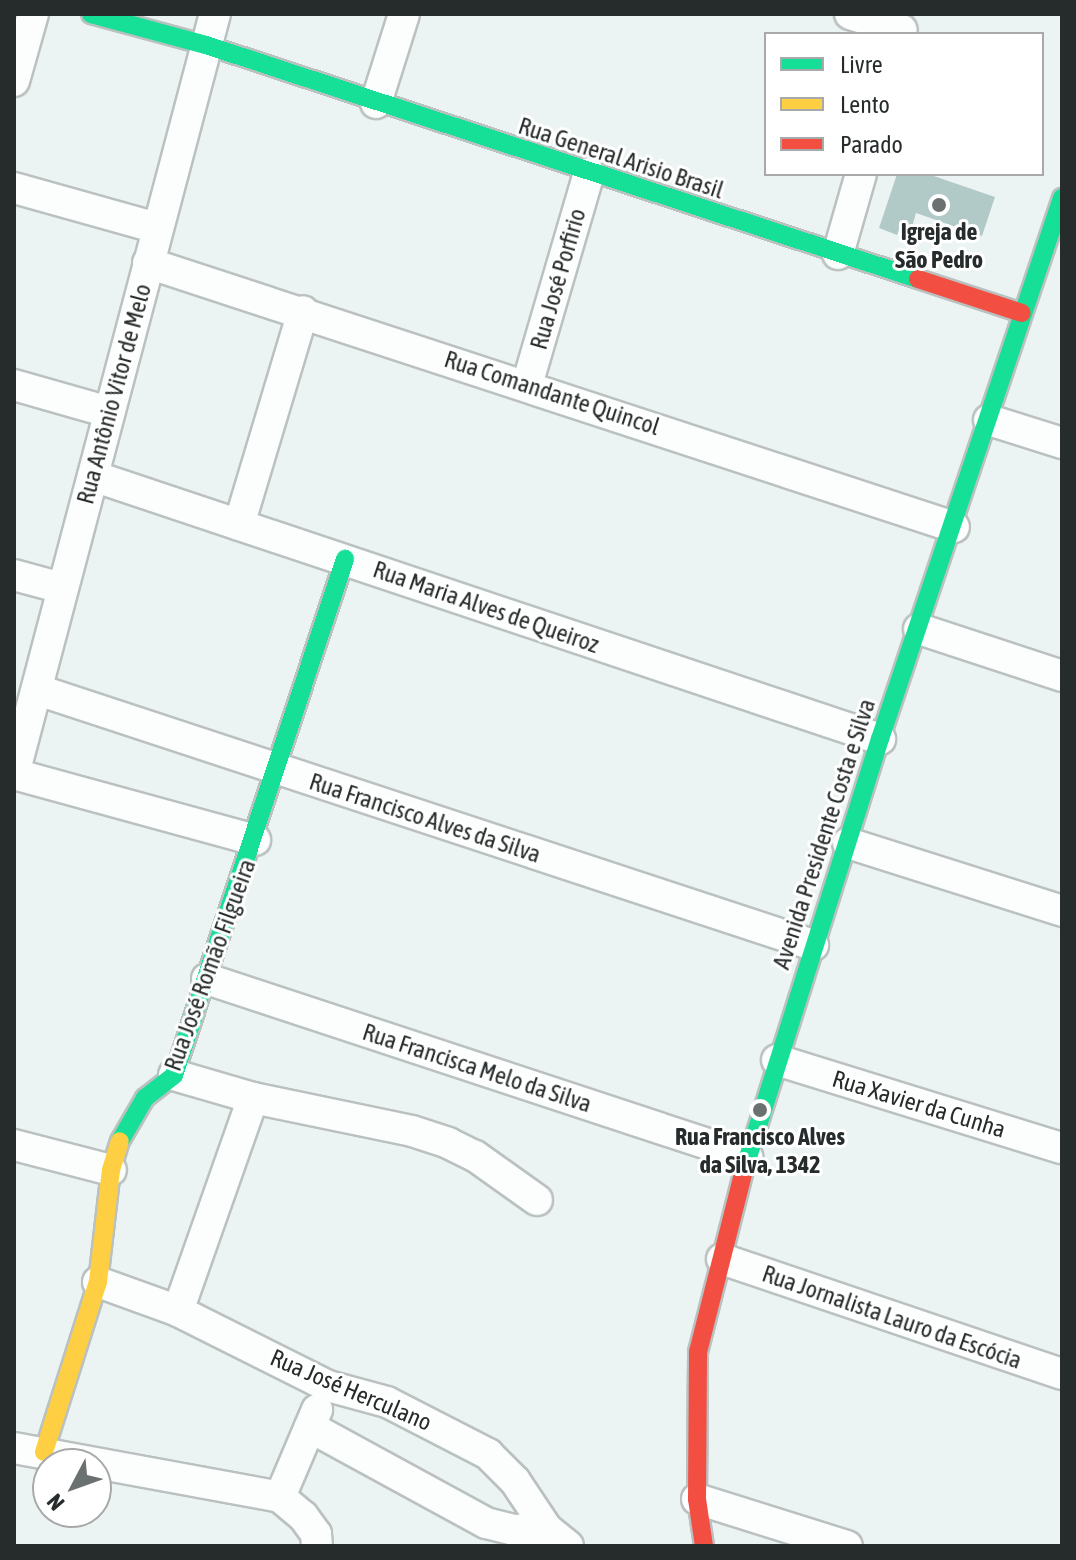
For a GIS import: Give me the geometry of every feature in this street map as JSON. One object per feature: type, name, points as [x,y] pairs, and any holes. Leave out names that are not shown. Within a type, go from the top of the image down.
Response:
[{"type":"street","points":[[14,81],[33,14]]},
{"type":"street","name":"Rua General Arisio Brasil","points":[[91,14],[206,45],[1022,313]]},
{"type":"street","name":"Rua Antônio Vitor de Melo","points":[[14,774],[215,14]]},
{"type":"street","points":[[376,103],[404,14]]},
{"type":"street","points":[[850,14],[904,26]]},
{"type":"street","name":"Rua José Porfirio","points":[[527,385],[589,173]]},
{"type":"street","points":[[838,254],[860,176]]},
{"type":"street","points":[[14,188],[157,228]]},
{"type":"street","name":"Avenida Presidente Costa e Silva","points":[[704,1546],[697,1499],[698,1352],[747,1157],[880,739],[954,527],[1022,313],[1061,206]]},
{"type":"street","name":"Rua Comandante Quincol","points":[[148,263],[303,311],[954,527]]},
{"type":"street","points":[[239,525],[303,311]]},
{"type":"street","points":[[14,385],[109,412]]},
{"type":"street","points":[[989,420],[1062,443]]},
{"type":"street","name":"Rua Maria Alves de Queiroz","points":[[93,476],[880,739]]},
{"type":"street","name":"Rua José Romão Filgueira","points":[[29,1450],[98,1282],[111,1170],[123,1133],[145,1098],[174,1075],[255,840],[274,769],[345,559]]},
{"type":"street","points":[[14,575],[62,588]]},
{"type":"street","points":[[919,629],[1062,676]]},
{"type":"street","name":"Rua Francisco Alves da Silva","points":[[38,690],[813,945]]},
{"type":"street","points":[[14,774],[255,840]]},
{"type":"street","points":[[848,843],[1062,911]]},
{"type":"street","name":"Rua Francisca Melo da Silva","points":[[207,979],[747,1157]]},
{"type":"street","name":"Rua Xavier da Cunha","points":[[777,1060],[1062,1148]]},
{"type":"street","points":[[174,1075],[253,1098],[412,1131],[448,1143],[475,1156],[511,1185],[537,1200]]},
{"type":"street","points":[[178,1311],[253,1098]]},
{"type":"street","points":[[14,1145],[111,1170]]},
{"type":"street","name":"Rua Jornalista Lauro da Escócia","points":[[722,1259],[1062,1374]]},
{"type":"street","name":"Rua José Herculano","points":[[98,1282],[178,1311],[328,1386],[387,1402],[488,1454],[515,1481],[558,1537]]},
{"type":"street","points":[[280,1497],[328,1386]]},
{"type":"street","points":[[310,1427],[486,1523],[558,1537]]},
{"type":"street","points":[[29,1450],[280,1497],[303,1516],[316,1534],[317,1546]]},
{"type":"street","points":[[697,1499],[847,1546]]},
{"type":"building","name":"Igreja de São Pedro","points":[[896,176],[934,176],[995,197],[982,236],[916,213],[912,227],[901,224],[897,235],[879,228]]},
{"type":"traffic: fast","points":[[91,14],[206,45],[918,279]]},
{"type":"traffic: fast","points":[[744,1170],[880,739],[1062,198]]},
{"type":"traffic: fast","points":[[120,1141],[145,1098],[174,1075],[345,559]]},
{"type":"traffic: slow","points":[[45,1448],[98,1282],[111,1170],[120,1141]]},
{"type":"traffic: jam","points":[[918,279],[1022,313]]},
{"type":"traffic: jam","points":[[704,1546],[697,1499],[698,1352],[744,1170]]},
{"type":"place","name":"Igreja de São Pedro","points":[[939,205]]},
{"type":"place","name":"Rua Francisco Alves da Silva, 1342","points":[[760,1110]]}]
